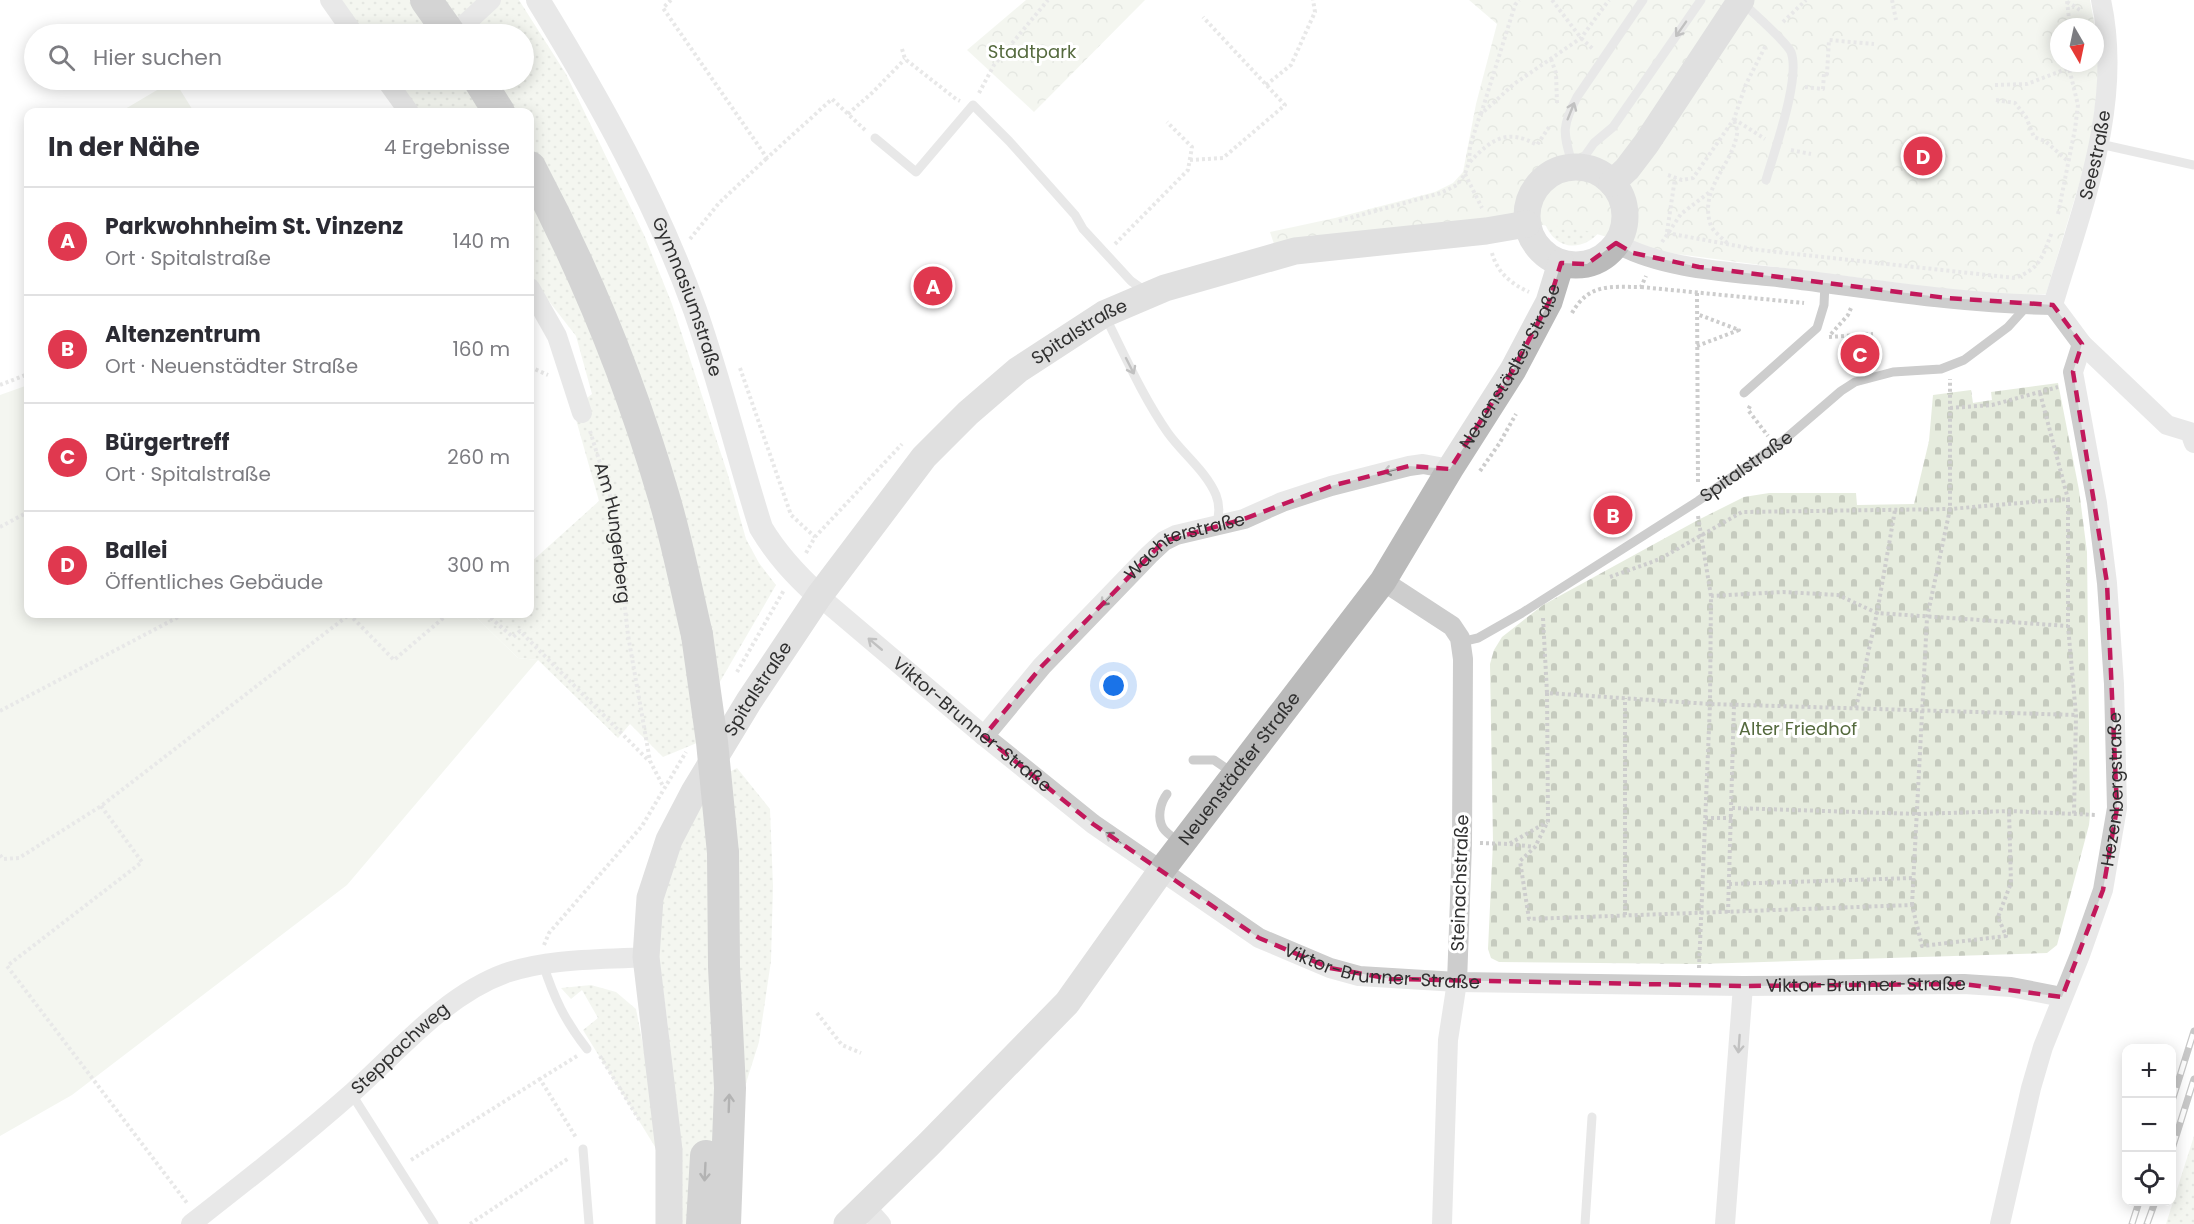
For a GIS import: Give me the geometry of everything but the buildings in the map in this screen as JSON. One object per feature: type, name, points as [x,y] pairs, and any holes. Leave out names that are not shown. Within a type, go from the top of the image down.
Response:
[{"type":"highway","points":[[426,0],[444,24]]},
{"type":"highway","points":[[485,90],[496,108]]},
{"type":"highway","points":[[534,174],[589,288],[623,371],[664,496],[697,635],[712,742],[723,853],[724,967],[730,1088],[725,1224]]},
{"type":"highway","points":[[702,1224],[709,1089],[724,967]]},
{"type":"main road","points":[[1612,183],[1627,169],[1647,144],[1740,0]]},
{"type":"main road","points":[[1575,167],[1587,168],[1603,174],[1612,183],[1625,207],[1624,229],[1616,243],[1599,259],[1587,264],[1561,263],[1546,255],[1536,245],[1527,224],[1528,205],[1543,179],[1556,171],[1575,167]]},
{"type":"main road","name":"Spitalstraße","points":[[669,1224],[669,1150],[646,957],[650,898],[669,840],[694,792],[749,700],[819,596],[924,457],[968,413],[1018,370],[1104,314],[1149,294],[1295,251],[1486,231],[1527,224]]},
{"type":"main road","name":"Neuenstädter Straße","points":[[865,1218],[1067,1003],[1161,871],[1383,581],[1513,370],[1561,306],[1561,263]]},
{"type":"street","points":[[330,0],[347,24]]},
{"type":"street","points":[[463,24],[491,0]]},
{"type":"street","name":"Gymnasiumstraße","points":[[538,0],[578,65],[618,139],[666,238],[694,309],[761,528],[787,566],[819,596]]},
{"type":"street","name":"Seestraße","points":[[2053,305],[2100,144],[2107,85],[2106,45],[2101,0]]},
{"type":"street","points":[[398,90],[407,108]]},
{"type":"street","points":[[1616,243],[1633,253],[1699,267],[1947,298],[2053,305],[2082,344],[2167,424],[2190,432],[2194,443]]},
{"type":"street","points":[[534,295],[557,336],[582,413]]},
{"type":"street","name":"Hezenbergstraße","points":[[2000,1224],[2031,1088],[2043,1047],[2103,890],[2116,817],[2118,785],[2107,583],[2097,503],[2073,372],[2082,344]]},
{"type":"street","name":"Wachterstraße","points":[[984,736],[1042,666],[1164,541],[1176,535],[1244,519],[1282,502],[1331,486],[1409,466],[1430,465],[1450,469]]},
{"type":"street","points":[[1383,581],[1452,626],[1461,642]]},
{"type":"street","name":"Viktor-Brunner-Straße","points":[[819,596],[984,736],[1093,824],[1259,938],[1330,968],[1368,977],[1457,982],[1743,986],[1964,984],[2011,987],[2062,997]]},
{"type":"street","name":"Steinachstraße","points":[[1443,1224],[1448,1041],[1457,982],[1462,844],[1463,659],[1461,642]]},
{"type":"street","name":"Steppachweg","points":[[195,1221],[351,1093],[442,1010],[476,987],[505,974],[543,964],[646,957]]},
{"type":"street","points":[[1725,1224],[1743,986]]},
{"type":"lane","points":[[1575,167],[1564,132],[1569,113],[1577,97],[1643,0]]},
{"type":"lane","points":[[1575,167],[1594,143],[1613,127],[1701,0]]},
{"type":"lane","points":[[1740,0],[1790,50],[1794,67],[1788,101],[1767,180]]},
{"type":"lane","points":[[875,138],[916,172],[973,105]]},
{"type":"lane","name":"Spitalstraße","points":[[973,105],[1009,141],[1066,205],[1083,229],[1131,281],[1149,294]]},
{"type":"lane","points":[[2100,144],[2194,165]]},
{"type":"lane","points":[[1743,393],[1817,328],[1824,305],[1825,283]]},
{"type":"lane","name":"Spitalstraße","points":[[1461,642],[1478,638],[1522,613],[1698,501],[1776,447],[1841,391],[1855,382],[1893,372],[1923,371],[1950,366],[1970,356],[2008,327],[2029,304]]},
{"type":"lane","points":[[1104,314],[1151,405],[1169,434],[1205,476],[1217,497],[1219,516],[1216,526]]},
{"type":"lane","points":[[1193,760],[1214,760],[1235,774]]},
{"type":"lane","points":[[1167,794],[1163,800],[1160,815],[1163,828],[1182,844]]},
{"type":"lane","points":[[543,964],[552,993],[569,1026],[587,1049]]},
{"type":"lane","points":[[351,1093],[434,1224]]},
{"type":"lane","points":[[1584,1224],[1592,1117]]},
{"type":"lane","points":[[583,1149],[589,1224]]},
{"type":"path","points":[[671,0],[663,8],[767,158]]},
{"type":"path","points":[[902,49],[904,59],[956,99],[973,105],[994,65],[1048,0]]},
{"type":"path","points":[[1266,85],[1291,65],[1315,12],[1313,0]]},
{"type":"path","points":[[1480,115],[1515,5],[1519,0]]},
{"type":"path","points":[[1552,0],[1581,38]]},
{"type":"path","points":[[1668,175],[1682,180],[1693,178],[1734,119],[1746,84],[1772,32],[1806,0]]},
{"type":"path","points":[[1892,0],[1896,20]]},
{"type":"path","points":[[2067,0],[2069,18]]},
{"type":"path","points":[[1190,160],[1223,158],[1285,105],[1203,17]]},
{"type":"path","points":[[1798,87],[1823,89],[1824,73],[1827,74],[1829,40],[1874,44]]},
{"type":"path","points":[[848,114],[873,92],[904,59]]},
{"type":"path","points":[[1551,59],[1557,81],[1557,106]]},
{"type":"path","points":[[1995,85],[2027,84],[2054,72]]},
{"type":"path","points":[[1667,233],[1759,250],[2015,278],[2032,272],[2042,257],[2055,225],[2069,162],[2078,105],[2071,72]]},
{"type":"path","points":[[690,239],[719,203],[832,99],[875,138]]},
{"type":"path","points":[[1996,100],[2015,103],[2026,117],[2034,137],[2044,141],[2069,162]]},
{"type":"path","points":[[1734,119],[1766,140]]},
{"type":"path","points":[[1727,244],[1712,228],[1708,208],[1711,191],[1738,132],[1734,119]]},
{"type":"path","points":[[1106,253],[1188,171],[1192,147],[1167,122]]},
{"type":"path","points":[[1468,165],[1480,150],[1499,138],[1522,136],[1537,145],[1551,123]]},
{"type":"path","points":[[1794,140],[1794,151]]},
{"type":"path","points":[[1465,174],[1481,203],[1495,264],[1514,285],[1561,306]]},
{"type":"path","points":[[1667,233],[1675,177]]},
{"type":"path","points":[[1641,287],[1667,233],[1681,214],[1711,191]]},
{"type":"path","points":[[1581,298],[1604,287],[1641,287],[1697,293],[1698,501]]},
{"type":"path","points":[[1851,308],[1848,315],[1829,337],[1873,334]]},
{"type":"path","points":[[1697,314],[1739,330],[1697,346]]},
{"type":"path","points":[[1950,366],[1950,509],[1927,618],[1921,710],[1912,905],[1922,946],[2006,936],[1998,917],[2011,883],[2009,811]]},
{"type":"path","points":[[0,385],[24,375]]},
{"type":"path","points":[[1950,408],[1992,405],[2040,393],[2074,381]]},
{"type":"path","points":[[2040,393],[2068,499],[2068,626],[2076,715],[2074,814]]},
{"type":"path","points":[[1751,402],[1748,410],[1776,447]]},
{"type":"path","name":"Am Hungerberg","points":[[543,964],[542,949],[549,933],[642,826],[663,787],[650,761],[628,635],[613,505],[582,413]]},
{"type":"path","points":[[1609,577],[1660,559],[1742,512],[1950,509],[2068,499]]},
{"type":"path","points":[[1856,708],[1877,613],[1895,510]]},
{"type":"path","points":[[0,527],[24,514]]},
{"type":"path","points":[[1698,520],[1710,596],[1710,704],[1698,985]]},
{"type":"path","points":[[1710,596],[1783,592],[1838,596],[1877,613],[2068,626]]},
{"type":"path","points":[[1543,610],[1547,693],[1548,821],[1535,847],[1520,861],[1528,919],[1912,905]]},
{"type":"path","points":[[0,711],[176,618]]},
{"type":"path","points":[[0,855],[3,859],[19,858],[101,806],[345,618]]},
{"type":"path","points":[[354,618],[394,660],[443,618]]},
{"type":"path","points":[[491,618],[513,637],[520,631],[650,761]]},
{"type":"path","points":[[1547,693],[1734,705],[2076,715]]},
{"type":"path","points":[[1625,698],[1625,915]]},
{"type":"path","points":[[1728,913],[1734,705]]},
{"type":"path","points":[[101,806],[141,862],[7,966],[195,1221]]},
{"type":"path","points":[[1732,808],[1918,814],[2009,811],[2116,817]]},
{"type":"path","points":[[1705,818],[1732,818]]},
{"type":"path","points":[[1509,843],[1548,821]]},
{"type":"path","points":[[1462,844],[1509,843],[1535,847]]},
{"type":"path","points":[[1729,884],[1913,878]]},
{"type":"path","points":[[817,1013],[842,1045],[861,1053]]},
{"type":"path","points":[[399,1168],[587,1049],[596,1050],[642,1125]]},
{"type":"path","points":[[470,1224],[583,1149],[540,1079]]},
{"type":"highlighted area","points":[[1616,243],[1633,253],[1699,267],[1947,298],[2053,305],[2082,344],[2073,372],[2107,583],[2117,808],[2103,890],[2062,997],[1964,984],[1743,986],[1391,979],[1330,968],[1259,938],[1093,824],[984,736],[1042,666],[1164,541],[1244,519],[1331,486],[1409,466],[1450,469],[1513,370],[1549,302],[1561,263],[1587,264]]},
{"type":"green space","points":[[340,0],[519,0],[566,74],[645,237],[672,304],[728,475],[746,539],[759,563],[776,585],[710,699],[718,778],[737,768],[770,809],[773,886],[771,961],[759,1042],[741,1099],[731,1224],[675,1224],[678,1154],[668,1027],[658,950],[658,900],[704,740],[663,757],[630,724],[618,738],[538,660],[518,658],[477,618],[534,618],[534,559],[599,501],[573,409],[592,394],[576,336],[534,282],[534,108],[414,108],[401,90],[534,90],[534,24],[356,24]]},
{"type":"green space","name":"Stadtpark","points":[[1026,0],[1145,0],[1034,112],[967,50]]},
{"type":"green space","points":[[1469,0],[2090,0],[2093,18],[2050,18],[2050,72],[2099,72],[2099,75],[2090,148],[2046,294],[2004,297],[1654,251],[1580,229],[1513,222],[1274,244],[1270,232],[1435,192],[1453,183],[1463,172],[1476,104],[1497,24]]},
{"type":"green space","points":[[157,90],[180,90],[192,108],[127,108]]},
{"type":"green space","points":[[1543,217],[1602,229],[1585,243],[1568,245],[1553,236]]},
{"type":"green space","name":"Alter Friedhof","points":[[2058,383],[2079,490],[2087,552],[2090,815],[2057,945],[2047,953],[1699,964],[1499,962],[1491,958],[1488,949],[1493,842],[1490,664],[1494,650],[1502,637],[1543,605],[1744,497],[1769,493],[1856,493],[1857,505],[1914,504],[1929,441],[1933,395],[1971,390],[1973,403],[1992,400],[1991,392]]},
{"type":"green space","points":[[24,386],[24,618],[477,618],[518,658],[538,660],[347,885],[72,1095],[0,1136],[0,395]]},
{"type":"green space","points":[[591,985],[616,992],[636,1009],[650,1081],[657,1150],[583,1030],[598,1018],[582,990],[571,999],[561,988]]},
{"type":"green space","points":[[2194,1136],[2194,1224],[2166,1224],[2172,1206],[2176,1206],[2176,1193]]},
{"type":"railway","points":[[2173,1098],[2194,1031]]},
{"type":"railway","points":[[2176,1136],[2194,1079]]},
{"type":"railway","points":[[2132,1224],[2138,1206]]},
{"type":"railway","points":[[2147,1224],[2154,1206]]},
{"type":"place","name":"Ballei","points":[[1923,156]]},
{"type":"place","name":"Parkwohnheim St. Vinzenz","points":[[933,286]]},
{"type":"place","name":"Bürgertreff","points":[[1860,354]]},
{"type":"place","name":"Altenzentrum","points":[[1613,515]]}]
